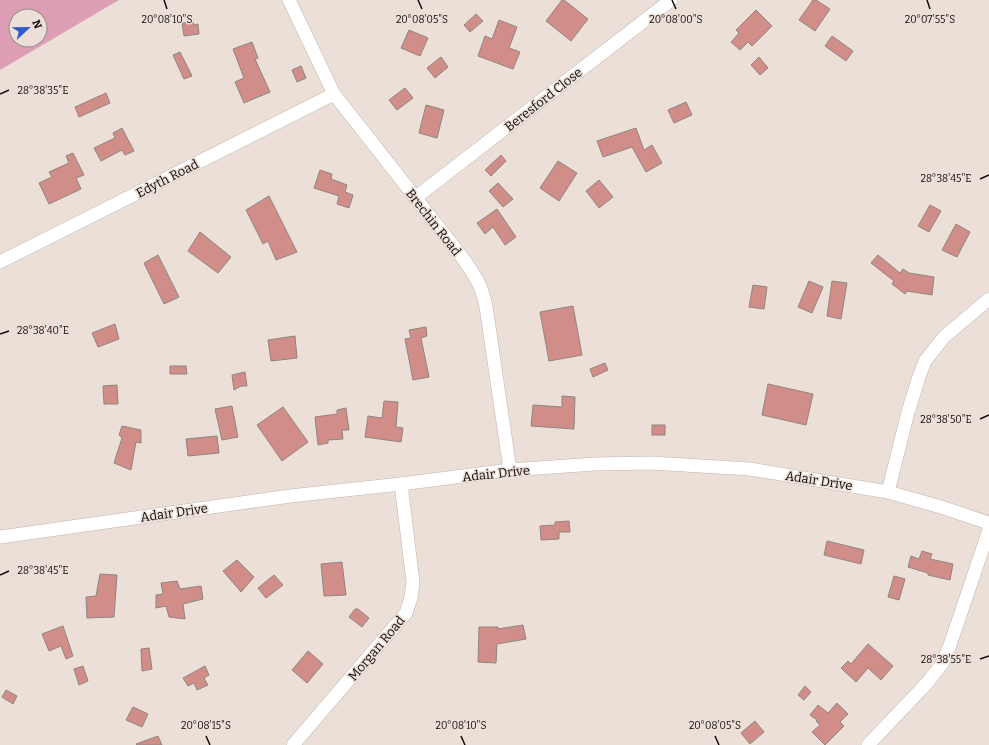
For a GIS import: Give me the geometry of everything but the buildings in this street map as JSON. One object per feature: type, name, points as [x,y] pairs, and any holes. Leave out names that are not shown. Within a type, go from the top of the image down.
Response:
[{"type":"street","name":"Brechin Road","points":[[289,0],[334,94],[478,280],[482,289],[487,313],[510,470]]},
{"type":"street","name":"Beresford Close","points":[[415,198],[671,0]]},
{"type":"street","name":"Edyth Road","points":[[0,262],[334,94]]},
{"type":"street","points":[[888,492],[908,412],[925,361],[944,337],[989,299]]},
{"type":"street","name":"Adair Drive","points":[[0,537],[290,496],[402,484],[510,470],[595,464],[651,463],[750,469],[888,492],[941,507],[989,523]]},
{"type":"street","name":"Morgan Road","points":[[293,745],[406,613],[411,598],[413,582],[402,484]]},
{"type":"street","points":[[868,745],[927,683],[942,664],[989,530]]},
{"type":"shaded area","points":[[0,0],[119,0],[48,42],[48,8],[8,8],[8,48],[37,48],[0,70]]}]
